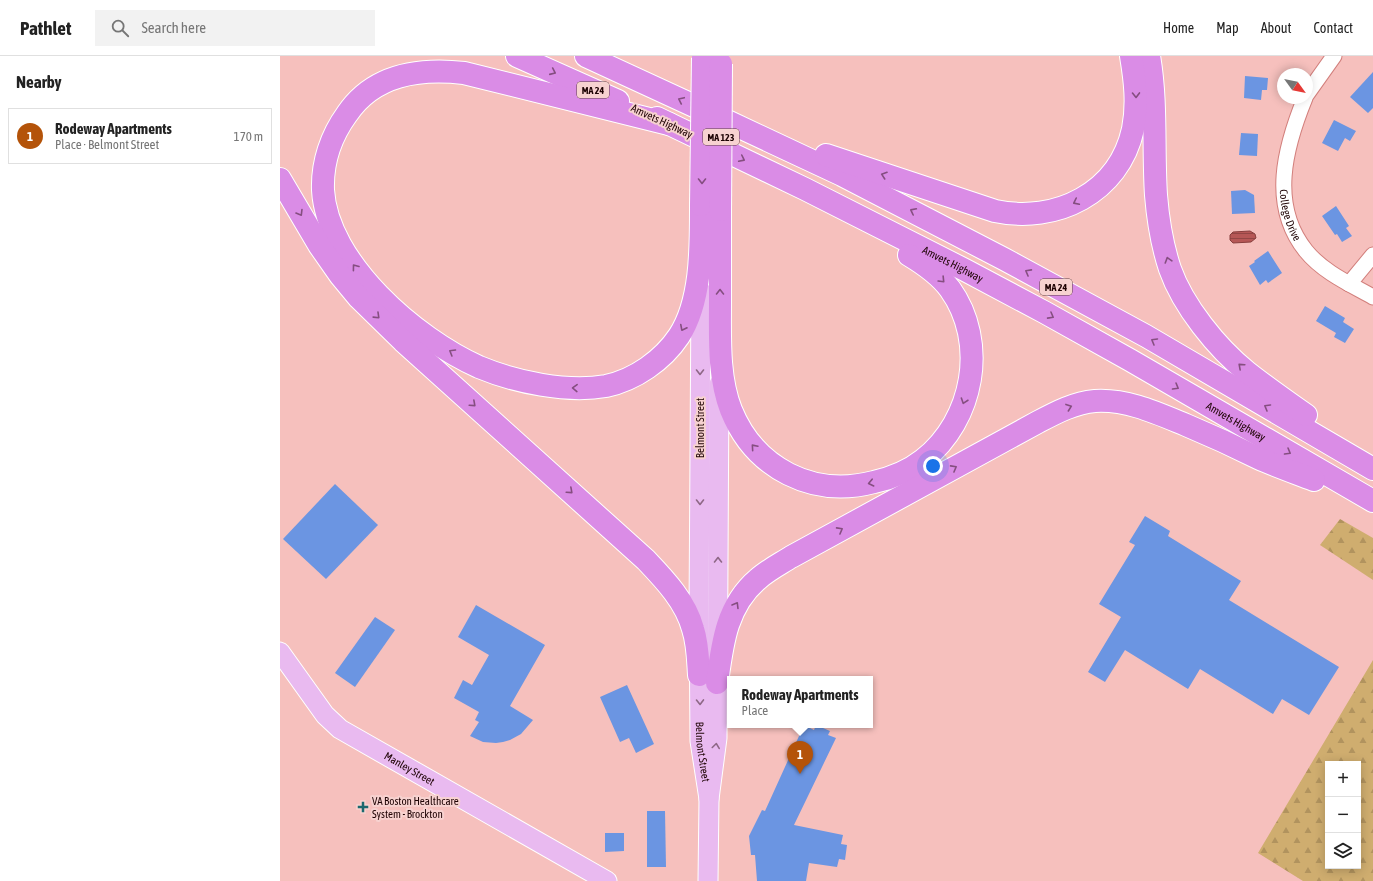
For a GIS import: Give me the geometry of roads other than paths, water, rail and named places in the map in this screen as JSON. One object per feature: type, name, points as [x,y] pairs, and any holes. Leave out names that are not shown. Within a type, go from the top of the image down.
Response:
[{"type":"highway","name":"Amvets Highway","points":[[517,56],[669,124],[805,189],[965,270],[1130,360],[1373,502]]},
{"type":"highway","points":[[729,122],[980,207],[1007,214],[1039,214],[1070,205],[1089,195],[1110,174],[1122,156],[1133,129],[1136,109],[1136,82],[1131,56]]},
{"type":"highway","points":[[1149,56],[1154,94],[1156,194],[1160,226],[1170,269],[1183,296],[1201,323],[1220,346],[1247,372],[1373,464]]},
{"type":"highway","name":"MA 24","points":[[588,57],[842,175],[1004,259],[1146,336],[1373,469]]},
{"type":"highway","name":"Belmont Street","points":[[712,59],[711,208],[720,345]]},
{"type":"highway","points":[[669,124],[464,74],[432,71],[401,75],[373,88],[361,97],[340,122],[327,154],[323,173],[323,191],[326,210],[333,229],[352,264],[379,295],[413,326],[447,349],[479,366],[501,375],[525,381],[568,387],[588,388],[608,385],[624,380],[644,370],[668,348],[683,328],[692,305],[699,270],[701,235]]},
{"type":"highway","points":[[280,179],[319,245],[340,275],[363,302],[403,341],[646,560],[668,584],[682,604],[693,628],[696,644],[708,679]]},
{"type":"highway","points":[[720,345],[725,392],[731,409],[742,431],[765,459],[792,476],[807,482],[826,486],[847,487],[886,479],[905,471],[922,461],[935,450],[954,424],[967,395],[972,361],[971,342],[967,323],[957,299],[944,282],[927,266],[805,189]]},
{"type":"highway","name":"Belmont Street","points":[[701,235],[711,208]]},
{"type":"highway","points":[[708,679],[723,643],[727,624],[738,602],[746,591],[770,569],[1044,418],[1074,404],[1108,401],[1120,402],[1143,408],[1211,436],[1261,459],[1373,502]]},
{"type":"main road","name":"Belmont Street","points":[[701,235],[708,679],[717,738],[709,799],[708,881]]},
{"type":"main road","name":"Belmont Street","points":[[708,679],[720,345]]},
{"type":"main road","name":"Manley Street","points":[[280,652],[325,715],[340,729],[607,881]]},
{"type":"street","points":[[1313,85],[1333,56]]},
{"type":"street","name":"College Drive","points":[[1303,104],[1291,136],[1284,165],[1284,192],[1288,215],[1296,234],[1306,251],[1316,261],[1339,278],[1373,297]]},
{"type":"street","points":[[1349,284],[1373,255]]},
{"type":"place","name":"Rodeway Apartments","points":[[800,774]]},
{"type":"place","name":"VA Boston Healthcare System - Brockton","points":[[363,807]]}]
